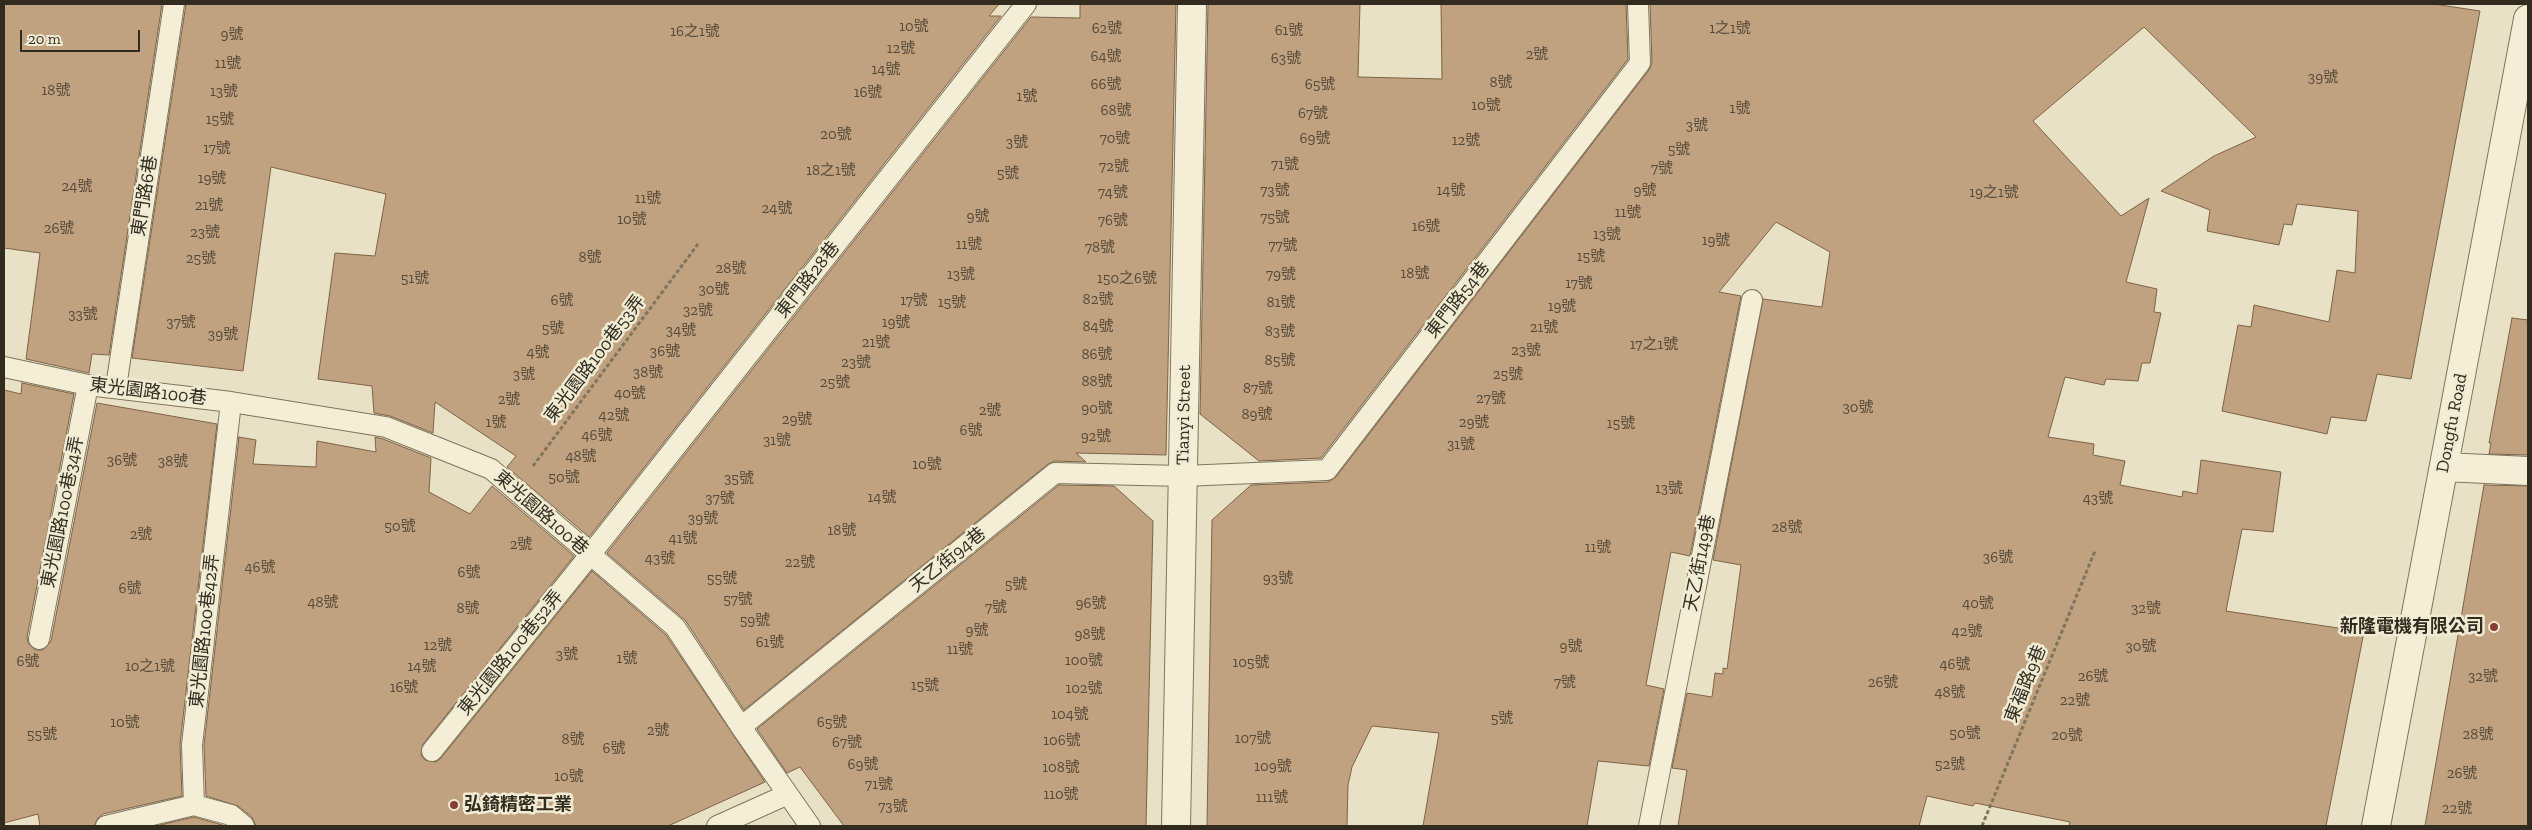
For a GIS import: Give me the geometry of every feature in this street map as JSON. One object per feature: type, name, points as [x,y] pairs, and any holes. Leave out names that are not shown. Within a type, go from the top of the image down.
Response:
[{"type":"street","name":"Tianyi Street","points":[[1176,826],[1192,4]]},
{"type":"street","name":"Dongfu Road","points":[[2376,826],[2528,20]]},
{"type":"street","points":[[2444,468],[2528,471]]},
{"type":"lane","name":"東門路6巷","points":[[116,388],[174,4]]},
{"type":"lane","name":"東門路28巷","points":[[590,556],[1026,4]]},
{"type":"lane","name":"東門路54巷","points":[[1183,476],[1327,470],[1640,63],[1638,4]]},
{"type":"lane","name":"天乙街149巷","points":[[1649,826],[1752,300]]},
{"type":"lane","name":"東光園路100巷","points":[[4,367],[88,385],[231,402],[386,427],[491,470],[675,627],[740,728],[786,795],[810,826]]},
{"type":"lane","name":"東光園路100巷34弄","points":[[39,640],[88,385]]},
{"type":"lane","name":"東光園路100巷42弄","points":[[194,806],[192,746],[231,402]]},
{"type":"lane","name":"天乙街94巷","points":[[740,728],[1055,474],[1183,476]]},
{"type":"lane","name":"東光園路100巷52弄","points":[[432,751],[590,556]]},
{"type":"lane","points":[[717,826],[786,795]]},
{"type":"lane","points":[[106,826],[194,806],[231,815],[244,826]]},
{"type":"path","name":"東光園路100巷53弄","points":[[515,490],[698,244]]},
{"type":"path","name":"東福路9巷","points":[[1982,826],[2095,552]]},
{"type":"building","points":[[4,4],[162,4],[109,355],[92,354],[89,373],[26,359],[40,253],[4,248]]},
{"type":"building","points":[[186,4],[999,4],[989,16],[1001,16],[589,537],[507,467],[516,456],[435,402],[433,433],[390,416],[374,413],[372,386],[318,379],[335,253],[375,256],[386,194],[271,167],[243,371],[132,358]]},
{"type":"building","points":[[1080,4],[1176,4],[1166,455],[1076,453],[1086,462],[1055,461],[1048,464],[744,710],[685,620],[607,553],[1031,17],[1080,18]]},
{"type":"building","points":[[1208,4],[1360,4],[1358,77],[1442,79],[1441,4],[1626,4],[1628,59],[1321,458],[1259,461],[1200,414]]},
{"type":"building","points":[[1650,4],[2434,4],[2480,11],[2411,379],[2377,374],[2366,421],[2331,417],[2327,434],[2222,411],[2238,325],[2251,327],[2254,305],[2329,322],[2337,270],[2355,273],[2358,211],[2297,204],[2292,225],[2284,224],[2279,245],[2207,231],[2210,210],[2161,191],[2214,156],[2256,137],[2144,27],[2033,121],[2121,216],[2149,198],[2126,282],[2157,289],[2154,312],[2161,313],[2150,363],[2142,363],[2138,381],[2106,379],[2104,385],[2065,377],[2048,437],[2094,444],[2093,455],[2125,461],[2120,485],[2182,497],[2183,491],[2197,494],[2201,460],[2281,472],[2273,532],[2242,529],[2226,611],[2364,632],[2326,826],[2069,826],[2070,822],[1975,803],[1973,806],[1927,796],[1919,826],[1678,826],[1687,770],[1672,768],[1687,693],[1712,697],[1715,673],[1723,674],[1723,668],[1727,669],[1741,565],[1713,560],[1763,299],[1822,307],[1830,252],[1776,222],[1719,292],[1741,296],[1690,556],[1671,552],[1646,685],[1664,689],[1649,766],[1598,761],[1587,826],[1423,826],[1439,733],[1372,726],[1352,767],[1348,785],[1347,826],[1207,826],[1212,520],[1251,485],[1328,482],[1336,477],[1649,70],[1652,63]]},
{"type":"building","points":[[2512,318],[2528,320],[2528,455],[2489,454],[2491,443],[2489,443]]},
{"type":"building","points":[[22,383],[74,394],[27,637],[28,643],[36,650],[43,650],[51,641],[97,403],[217,424],[180,744],[182,796],[103,814],[98,818],[94,826],[40,826],[38,814],[4,823],[4,390],[21,394]]},
{"type":"building","points":[[239,437],[256,440],[253,464],[316,467],[317,441],[376,452],[375,437],[383,439],[431,458],[429,492],[470,514],[492,486],[574,556],[423,744],[421,755],[425,760],[436,762],[441,758],[592,571],[666,635],[765,782],[668,826],[256,826],[252,817],[238,806],[206,796],[204,745]]},
{"type":"building","points":[[1059,485],[1114,486],[1153,521],[1146,826],[844,826],[800,767],[787,773],[757,729]]},
{"type":"building","name":"新隆電機有限公司","points":[[2484,485],[2528,486],[2528,826],[2425,826]]},
{"type":"building","points":[[194,817],[226,826],[156,826]]},
{"type":"place","name":"新隆電機有限公司","points":[[2494,627]]},
{"type":"place","name":"弘錡精密工業","points":[[454,805]]}]
